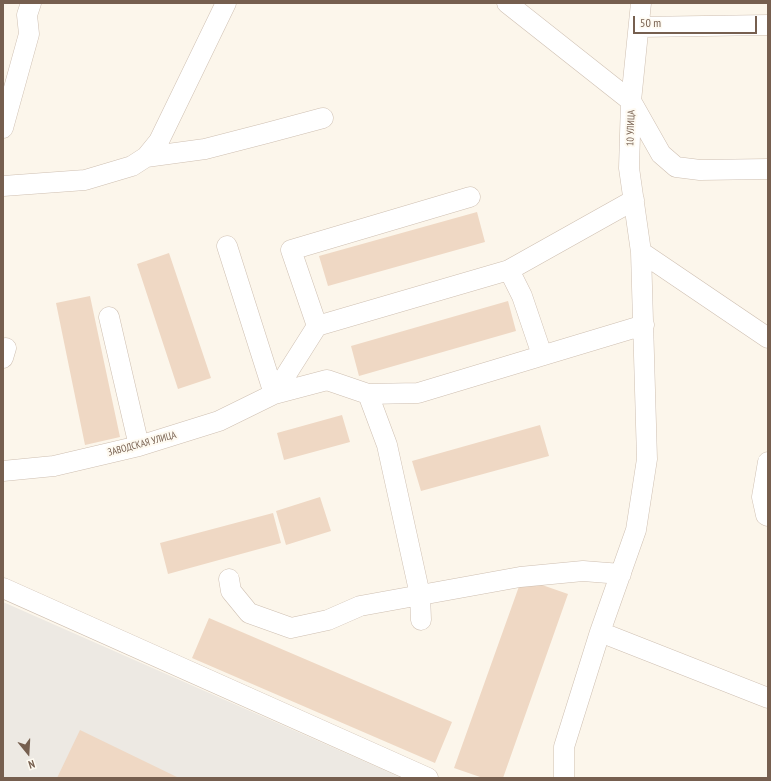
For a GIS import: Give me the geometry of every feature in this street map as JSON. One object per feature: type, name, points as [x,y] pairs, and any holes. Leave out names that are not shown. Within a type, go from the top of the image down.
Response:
[{"type":"street","points":[[3,128],[29,34],[27,15],[31,3]]},
{"type":"street","points":[[146,158],[159,141],[226,3]]},
{"type":"street","points":[[507,3],[631,100],[661,154],[676,167],[700,170],[768,169]]},
{"type":"street","name":"10 УЛИЦА","points":[[564,778],[564,747],[600,632],[636,530],[647,459],[641,252],[629,168],[631,100],[641,3]]},
{"type":"street","points":[[639,27],[768,25]]},
{"type":"street","points":[[3,186],[85,180],[132,166],[146,158],[205,149],[323,118]]},
{"type":"street","points":[[317,326],[291,250],[470,197]]},
{"type":"street","points":[[274,394],[317,326],[509,270],[634,200]]},
{"type":"street","points":[[227,246],[274,394]]},
{"type":"street","points":[[641,252],[768,338]]},
{"type":"street","points":[[509,270],[522,296],[542,356]]},
{"type":"street","points":[[108,317],[139,446]]},
{"type":"street","name":"ЗАВОДСКАЯ УЛИЦА","points":[[3,471],[54,466],[139,446],[219,421],[274,394],[327,380],[368,394],[418,393],[644,325]]},
{"type":"street","points":[[368,394],[387,445],[420,594],[421,620]]},
{"type":"street","points":[[768,462],[762,497],[766,515],[768,516]]},
{"type":"street","points":[[229,579],[231,591],[249,613],[291,628],[328,620],[360,606],[520,577],[583,571],[621,574]]},
{"type":"street","points":[[3,588],[428,778]]},
{"type":"street","points":[[600,632],[768,698]]},
{"type":"shaded area","points":[[3,602],[402,778],[3,778]]},
{"type":"building","points":[[477,212],[485,242],[328,286],[319,256]]},
{"type":"building","points":[[169,253],[211,378],[178,389],[137,264]]},
{"type":"building","points":[[90,296],[120,437],[85,445],[56,303]]},
{"type":"building","points":[[508,301],[516,331],[359,376],[351,346]]},
{"type":"building","points":[[342,415],[350,442],[284,460],[277,433]]},
{"type":"building","points":[[540,425],[549,456],[421,491],[412,461]]},
{"type":"building","points":[[320,497],[331,531],[286,545],[276,511]]},
{"type":"building","points":[[273,513],[281,543],[168,574],[160,543]]},
{"type":"building","points":[[522,578],[568,594],[503,778],[483,778],[454,768]]},
{"type":"building","points":[[209,618],[452,722],[435,763],[192,658]]},
{"type":"building","points":[[80,730],[179,778],[57,778]]}]
